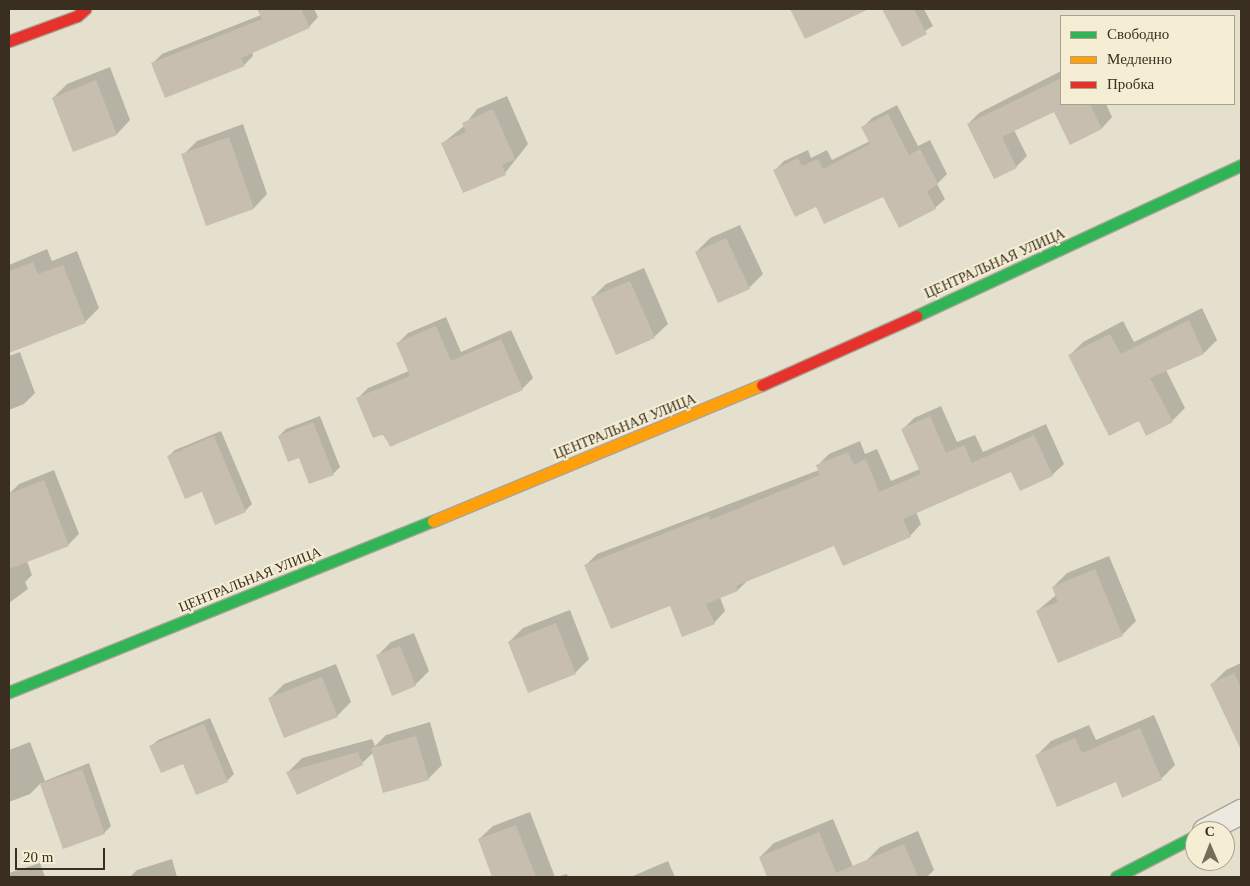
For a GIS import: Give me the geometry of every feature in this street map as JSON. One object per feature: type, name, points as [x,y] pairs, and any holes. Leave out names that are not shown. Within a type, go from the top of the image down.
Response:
[{"type":"main road","points":[[9,41],[77,16],[85,9]]},
{"type":"main road","name":"ЦЕНТРАЛЬНАЯ УЛИЦА","points":[[9,692],[719,405],[1106,230],[1241,165]]},
{"type":"main road","points":[[1116,877],[1185,841]]},
{"type":"street","points":[[1224,821],[1241,812]]},
{"type":"building","points":[[257,9],[301,9],[310,28],[241,58],[245,66],[165,98],[151,63],[262,19]]},
{"type":"building","points":[[790,9],[869,9],[805,39]]},
{"type":"building","points":[[882,9],[914,9],[927,34],[902,47]]},
{"type":"building","points":[[1060,78],[1060,105],[1090,105],[1102,129],[1070,145],[1054,112],[1002,137],[1017,168],[994,179],[967,124]]},
{"type":"building","points":[[96,80],[117,135],[73,152],[52,98]]},
{"type":"building","points":[[493,109],[515,159],[502,165],[506,175],[463,193],[441,143],[466,132],[462,123]]},
{"type":"building","points":[[888,114],[909,155],[920,149],[938,184],[927,191],[936,209],[899,228],[883,197],[824,224],[816,207],[795,217],[773,170],[798,158],[802,166],[818,159],[823,169],[870,144],[861,127]]},
{"type":"building","points":[[229,137],[254,209],[206,226],[181,154]]},
{"type":"building","points":[[726,238],[750,289],[718,303],[695,252]]},
{"type":"building","points":[[33,262],[38,274],[63,265],[86,323],[9,353],[9,271]]},
{"type":"building","points":[[630,281],[655,338],[616,355],[591,297]]},
{"type":"building","points":[[1189,320],[1204,354],[1150,378],[1173,422],[1146,436],[1139,421],[1109,436],[1068,355],[1110,334],[1121,354]]},
{"type":"building","points":[[436,326],[451,361],[501,339],[523,390],[390,447],[384,434],[373,438],[356,398],[410,376],[396,343]]},
{"type":"building","points":[[930,416],[946,453],[964,445],[972,463],[1034,435],[1053,476],[1020,491],[1011,472],[903,519],[911,537],[843,566],[834,546],[736,586],[738,591],[706,604],[715,624],[682,637],[670,606],[611,629],[584,565],[708,516],[710,520],[820,475],[816,465],[848,452],[854,465],[866,459],[879,492],[921,474],[901,429]]},
{"type":"building","points":[[313,422],[334,475],[309,484],[299,458],[288,462],[278,436]]},
{"type":"building","points":[[214,436],[246,512],[215,525],[202,492],[185,499],[167,456]]},
{"type":"building","points":[[44,480],[69,546],[9,569],[9,494]]},
{"type":"building","points":[[1095,569],[1123,636],[1058,663],[1036,611],[1058,602],[1052,587]]},
{"type":"building","points":[[556,623],[576,674],[528,693],[508,642]]},
{"type":"building","points":[[400,646],[416,686],[392,696],[376,655]]},
{"type":"building","points":[[1234,673],[1241,688],[1241,750],[1210,684]]},
{"type":"building","points":[[322,677],[338,717],[284,738],[268,698]]},
{"type":"building","points":[[204,724],[228,782],[196,795],[183,764],[161,773],[149,746]]},
{"type":"building","points":[[1140,728],[1162,780],[1122,798],[1116,782],[1057,807],[1035,755],[1075,738],[1082,753]]},
{"type":"building","points":[[416,736],[429,780],[383,793],[371,748]]},
{"type":"building","points":[[358,752],[363,765],[297,795],[286,772]]},
{"type":"building","points":[[82,769],[105,834],[63,849],[40,784]]},
{"type":"building","points":[[516,825],[536,877],[492,877],[478,839]]},
{"type":"building","points":[[819,832],[836,873],[904,844],[918,877],[767,877],[759,857]]},
{"type":"traffic: fast","points":[[916,316],[1241,165]]},
{"type":"traffic: fast","points":[[9,692],[433,521]]},
{"type":"traffic: fast","points":[[1116,877],[1185,841]]},
{"type":"traffic: slow","points":[[433,521],[762,385]]},
{"type":"traffic: jam","points":[[9,41],[77,16],[85,9]]},
{"type":"traffic: jam","points":[[762,385],[916,316]]}]
